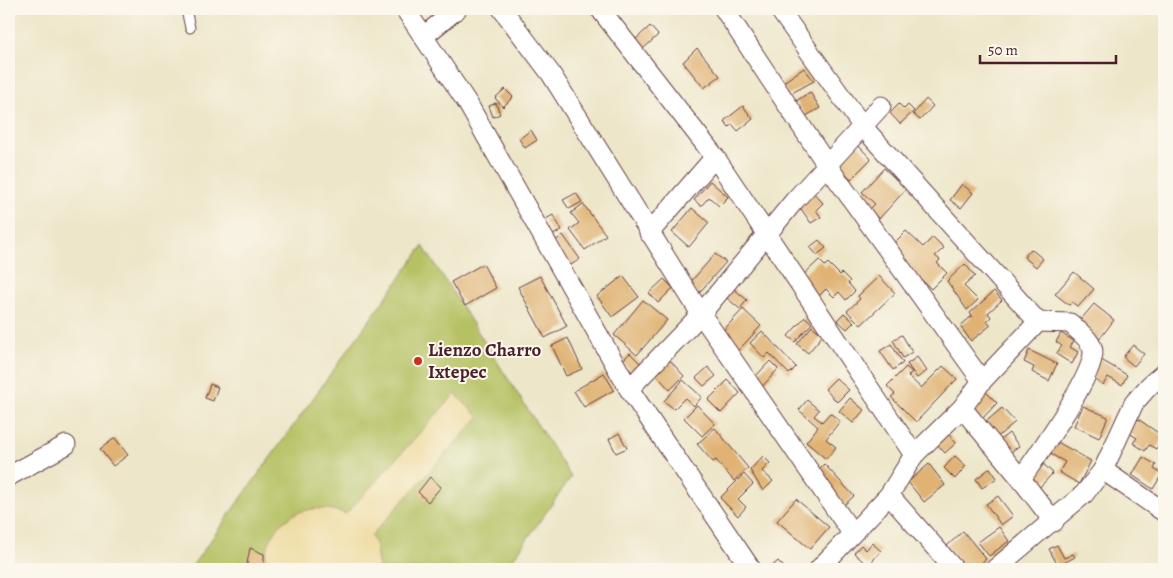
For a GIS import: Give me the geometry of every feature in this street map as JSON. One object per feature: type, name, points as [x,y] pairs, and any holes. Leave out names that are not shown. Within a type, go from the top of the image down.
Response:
[{"type":"street","points":[[405,9],[468,104],[629,389],[749,568]]},
{"type":"street","points":[[424,36],[457,9]]},
{"type":"street","points":[[502,9],[551,74],[648,233],[701,314],[852,533]]},
{"type":"street","points":[[600,9],[715,157],[914,455]]},
{"type":"street","points":[[724,9],[827,165],[982,381]]},
{"type":"street","points":[[779,9],[863,127],[1038,322]]},
{"type":"street","points":[[629,389],[701,314],[827,165],[881,106]]},
{"type":"street","points":[[648,233],[715,157]]},
{"type":"street","points":[[819,569],[889,495],[914,455],[962,408],[982,381],[1038,322],[1070,322],[1089,342],[1093,351],[1089,368],[1066,411],[1022,478]]},
{"type":"street","points":[[996,569],[1054,522],[1084,494],[1103,470],[1134,404],[1164,373]]},
{"type":"street","points":[[962,408],[1022,478],[1054,522]]},
{"type":"street","points":[[9,476],[66,445]]},
{"type":"street","points":[[1103,470],[1164,512]]},
{"type":"street","points":[[889,495],[954,569]]},
{"type":"lane","points":[[186,9],[190,28]]},
{"type":"green space","name":"Lienzo Charro Ixtepec","points":[[423,246],[571,477],[506,569],[190,569]]},
{"type":"sand","points":[[455,394],[479,417],[371,536],[375,544],[379,569],[264,569],[266,552],[271,538],[279,526],[301,512],[315,509],[346,514]]},
{"type":"building","points":[[650,26],[658,35],[643,49],[635,40]]},
{"type":"building","points":[[697,48],[720,76],[704,88],[683,62]]},
{"type":"building","points":[[804,68],[814,81],[788,95],[782,83]]},
{"type":"building","points":[[505,89],[513,97],[503,107],[495,98]]},
{"type":"building","points":[[810,92],[820,108],[806,116],[796,101]]},
{"type":"building","points":[[926,99],[933,106],[920,120],[913,114]]},
{"type":"building","points":[[496,103],[500,114],[493,117],[489,106]]},
{"type":"building","points":[[899,104],[904,109],[908,105],[914,111],[900,124],[890,113]]},
{"type":"building","points":[[743,106],[753,119],[738,131],[732,124],[729,127],[724,121]]},
{"type":"building","points":[[531,130],[537,140],[525,148],[519,139]]},
{"type":"building","points":[[857,144],[871,159],[851,179],[837,164]]},
{"type":"building","points":[[884,168],[906,189],[879,219],[869,210],[875,204],[862,192]]},
{"type":"building","points":[[710,181],[728,197],[719,206],[709,197],[701,206],[694,200]]},
{"type":"building","points":[[962,184],[973,193],[961,208],[950,200]]},
{"type":"building","points":[[811,190],[823,203],[816,210],[821,217],[811,223],[797,203]]},
{"type":"building","points":[[576,193],[582,202],[569,209],[563,200]]},
{"type":"building","points":[[583,204],[606,235],[585,250],[570,230],[579,223],[571,213]]},
{"type":"building","points":[[692,208],[709,223],[689,247],[672,232]]},
{"type":"building","points":[[553,215],[562,230],[553,235],[544,220]]},
{"type":"building","points":[[906,231],[923,247],[933,237],[944,248],[935,256],[940,260],[937,263],[947,273],[931,289],[921,279],[919,281],[891,246]]},
{"type":"building","points":[[563,235],[580,259],[571,265],[554,242]]},
{"type":"building","points":[[819,240],[826,248],[817,255],[810,247]]},
{"type":"building","points":[[1031,249],[1043,259],[1036,267],[1024,257]]},
{"type":"building","points":[[715,254],[726,262],[698,294],[688,285]]},
{"type":"building","points":[[819,260],[825,266],[828,263],[840,275],[842,273],[850,281],[848,283],[855,291],[846,300],[839,292],[834,297],[826,289],[817,298],[798,280]]},
{"type":"building","points":[[483,264],[496,288],[465,306],[451,282]]},
{"type":"building","points":[[965,264],[975,276],[964,286],[978,300],[967,310],[947,281]]},
{"type":"building","points":[[1074,272],[1094,289],[1078,307],[1072,302],[1069,305],[1055,294]]},
{"type":"building","points":[[540,276],[567,326],[545,338],[518,287]]},
{"type":"building","points":[[623,276],[639,297],[612,317],[597,296]]},
{"type":"building","points":[[879,276],[895,293],[861,325],[847,311],[860,299],[858,296]]},
{"type":"building","points":[[664,279],[673,288],[658,303],[649,293]]},
{"type":"building","points":[[728,284],[747,300],[740,309],[721,293]]},
{"type":"building","points":[[994,291],[1002,300],[988,313],[991,317],[987,321],[991,325],[971,341],[960,326],[972,316],[970,313]]},
{"type":"building","points":[[643,300],[667,320],[637,355],[614,335]]},
{"type":"building","points":[[1094,304],[1114,320],[1098,341],[1077,324]]},
{"type":"building","points":[[743,309],[761,326],[732,357],[719,335]]},
{"type":"building","points":[[844,313],[854,322],[847,329],[837,320]]},
{"type":"building","points":[[805,317],[812,323],[795,342],[788,336]]},
{"type":"building","points":[[812,326],[823,335],[808,353],[797,344]]},
{"type":"building","points":[[762,331],[796,367],[789,374],[769,353],[764,358],[750,343]]},
{"type":"building","points":[[1061,333],[1074,341],[1070,347],[1078,352],[1072,364],[1056,354],[1062,346],[1056,342]]},
{"type":"building","points":[[902,335],[912,352],[903,358],[893,340]]},
{"type":"building","points":[[568,338],[582,369],[566,376],[552,346]]},
{"type":"building","points":[[891,344],[903,363],[893,370],[880,351]]},
{"type":"building","points":[[1133,345],[1144,354],[1134,366],[1123,357]]},
{"type":"building","points":[[1029,350],[1057,364],[1049,381],[1032,372],[1034,367],[1024,362]]},
{"type":"building","points":[[630,353],[642,365],[633,373],[622,361]]},
{"type":"building","points":[[667,357],[684,376],[670,390],[653,371]]},
{"type":"building","points":[[917,357],[927,371],[917,378],[907,364]]},
{"type":"building","points":[[1098,358],[1127,375],[1122,385],[1108,377],[1103,385],[1093,379]]},
{"type":"building","points":[[770,361],[778,369],[760,389],[754,378]]},
{"type":"building","points":[[943,366],[957,379],[916,422],[891,397],[895,394],[887,386],[906,367],[912,372],[908,376],[921,388]]},
{"type":"building","points":[[708,367],[716,376],[704,386],[696,378]]},
{"type":"building","points":[[604,373],[614,390],[584,407],[574,391]]},
{"type":"building","points":[[836,378],[849,390],[837,402],[825,389]]},
{"type":"building","points":[[683,380],[702,397],[694,406],[685,398],[674,409],[664,401]]},
{"type":"building","points":[[728,380],[740,393],[721,413],[708,400]]},
{"type":"building","points":[[210,384],[218,387],[213,401],[205,398]]},
{"type":"building","points":[[984,390],[997,403],[980,421],[966,407]]},
{"type":"building","points":[[850,398],[864,410],[853,423],[839,411]]},
{"type":"building","points":[[807,400],[819,410],[814,416],[822,422],[830,413],[840,421],[826,439],[836,447],[826,459],[806,442],[818,427],[799,410]]},
{"type":"building","points":[[697,405],[715,424],[702,436],[684,418]]},
{"type":"building","points":[[1083,406],[1108,417],[1099,438],[1074,426]]},
{"type":"building","points":[[1002,408],[1015,422],[995,439],[982,425]]},
{"type":"building","points":[[1138,419],[1164,437],[1156,449],[1149,445],[1145,451],[1133,443],[1137,438],[1129,433]]},
{"type":"building","points":[[715,428],[748,468],[734,481],[716,460],[713,462],[697,444]]},
{"type":"building","points":[[945,430],[956,443],[945,453],[934,441]]},
{"type":"building","points":[[619,433],[627,448],[616,453],[609,439]]},
{"type":"building","points":[[1009,433],[1019,446],[1005,456],[996,443]]},
{"type":"building","points":[[115,438],[128,455],[113,466],[100,449]]},
{"type":"building","points":[[1054,440],[1091,461],[1079,484],[1059,472],[1065,462],[1047,452]]},
{"type":"building","points":[[763,456],[770,463],[762,471],[773,481],[763,491],[750,470]]},
{"type":"building","points":[[955,456],[966,466],[955,479],[944,468]]},
{"type":"building","points":[[1143,457],[1156,465],[1154,469],[1162,474],[1153,489],[1132,475]]},
{"type":"building","points":[[1041,462],[1053,473],[1038,489],[1027,478]]},
{"type":"building","points":[[824,464],[854,496],[843,506],[814,474]]},
{"type":"building","points":[[929,464],[945,485],[924,502],[908,482]]},
{"type":"building","points":[[990,468],[997,478],[982,488],[976,479]]},
{"type":"building","points":[[744,474],[753,484],[738,499],[746,507],[738,516],[720,498]]},
{"type":"building","points":[[430,477],[441,487],[428,502],[418,492]]},
{"type":"building","points":[[998,496],[1013,516],[1001,525],[986,504]]},
{"type":"building","points":[[796,499],[829,527],[810,549],[777,521]]},
{"type":"building","points":[[999,527],[1009,541],[989,556],[978,542]]},
{"type":"building","points":[[963,531],[986,559],[974,569],[966,569],[947,546]]},
{"type":"building","points":[[872,543],[881,551],[868,566],[854,553],[861,545],[866,550]]},
{"type":"building","points":[[1057,545],[1064,558],[1073,554],[1075,557],[1058,566],[1049,549]]},
{"type":"building","points":[[250,548],[264,554],[264,569],[246,569]]},
{"type":"building","points":[[778,561],[786,569],[769,569]]},
{"type":"place","name":"Lienzo Charro Ixtepec","points":[[418,361]]}]
